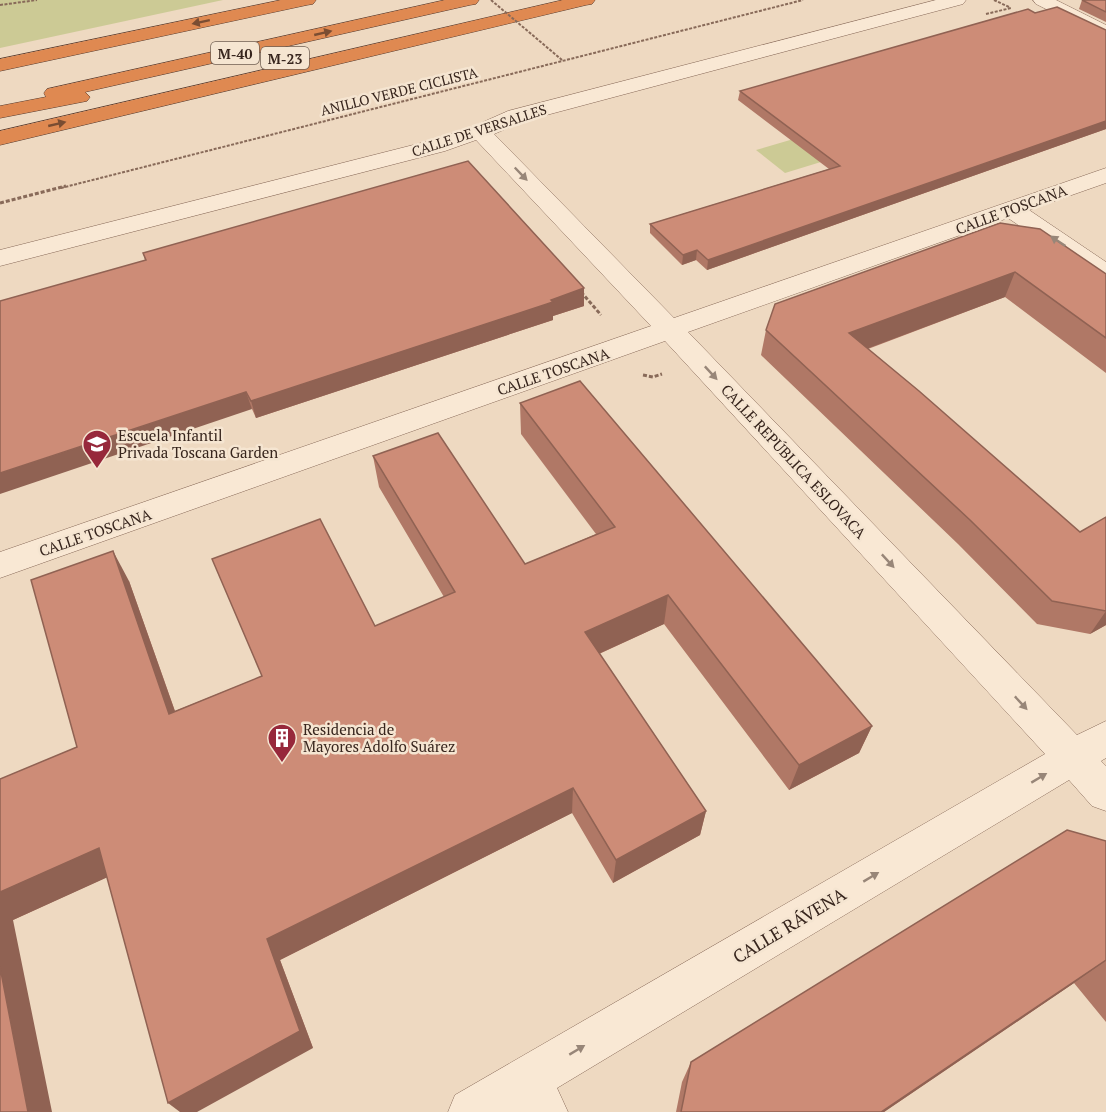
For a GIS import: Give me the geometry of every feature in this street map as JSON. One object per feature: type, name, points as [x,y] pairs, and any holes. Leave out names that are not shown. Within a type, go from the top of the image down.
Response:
[{"type":"highway","points":[[258,10],[300,0]]},
{"type":"highway","name":"M-40","points":[[0,65],[307,0]]},
{"type":"highway","name":"M-40","points":[[0,105],[470,0]]},
{"type":"highway","points":[[0,138],[578,2]]},
{"type":"highway","name":"M-23","points":[[0,112],[578,2]]},
{"type":"street","name":"CALLE DE VERSALLES","points":[[0,258],[437,146],[480,132],[516,116],[957,0]]},
{"type":"street","points":[[1042,0],[1106,33]]},
{"type":"street","name":"CALLE REPÚBLICA ESLOVACA","points":[[480,132],[670,330],[1089,748],[1106,793]]},
{"type":"street","name":"CALLE TOSCANA","points":[[0,565],[1106,175]]},
{"type":"street","points":[[1011,209],[1106,273]]},
{"type":"street","name":"CALLE RÁVENA","points":[[472,1112],[536,1096],[1089,748]]},
{"type":"path","points":[[0,5],[37,0]]},
{"type":"path","points":[[491,0],[562,60]]},
{"type":"path","name":"ANILLO VERDE CICLISTA","points":[[0,203],[803,0]]},
{"type":"path","points":[[994,0],[1009,8]]},
{"type":"shaded area","points":[[0,0],[223,0],[0,48]]},
{"type":"shaded area","points":[[831,128],[860,150],[785,173],[756,150]]},
{"type":"building","points":[[1082,0],[1106,0],[1106,12]]},
{"type":"building","points":[[1057,7],[1106,30],[1106,121],[708,260],[697,250],[683,255],[650,224],[840,166],[740,91],[1028,9],[1035,13]]},
{"type":"building","points":[[468,161],[584,288],[551,300],[553,302],[251,401],[246,392],[0,473],[0,301],[146,260],[143,253]]},
{"type":"building","points":[[1000,223],[1040,229],[1106,274],[1106,338],[1015,272],[849,333],[1080,532],[1106,517],[1106,611],[1052,601],[970,520],[766,330],[775,304]]},
{"type":"building","name":"Residencia de Mayores Adolfo Suárez","points":[[580,381],[872,726],[799,765],[668,595],[585,632],[706,811],[616,860],[573,788],[267,939],[300,1031],[168,1103],[99,848],[0,892],[0,779],[77,747],[31,580],[113,551],[169,714],[262,676],[212,559],[320,519],[375,626],[455,592],[373,456],[438,433],[525,564],[615,527],[520,403]]},
{"type":"building","points":[[1067,830],[1106,841],[1106,960],[881,1112],[681,1112],[691,1062]]},
{"type":"building","points":[[0,967],[28,1112],[0,1112]]},
{"type":"place","name":"Escuela Infantil Privada Toscana Garden","points":[[97,470]]},
{"type":"place","name":"Residencia de Mayores Adolfo Suárez","points":[[282,764]]}]
